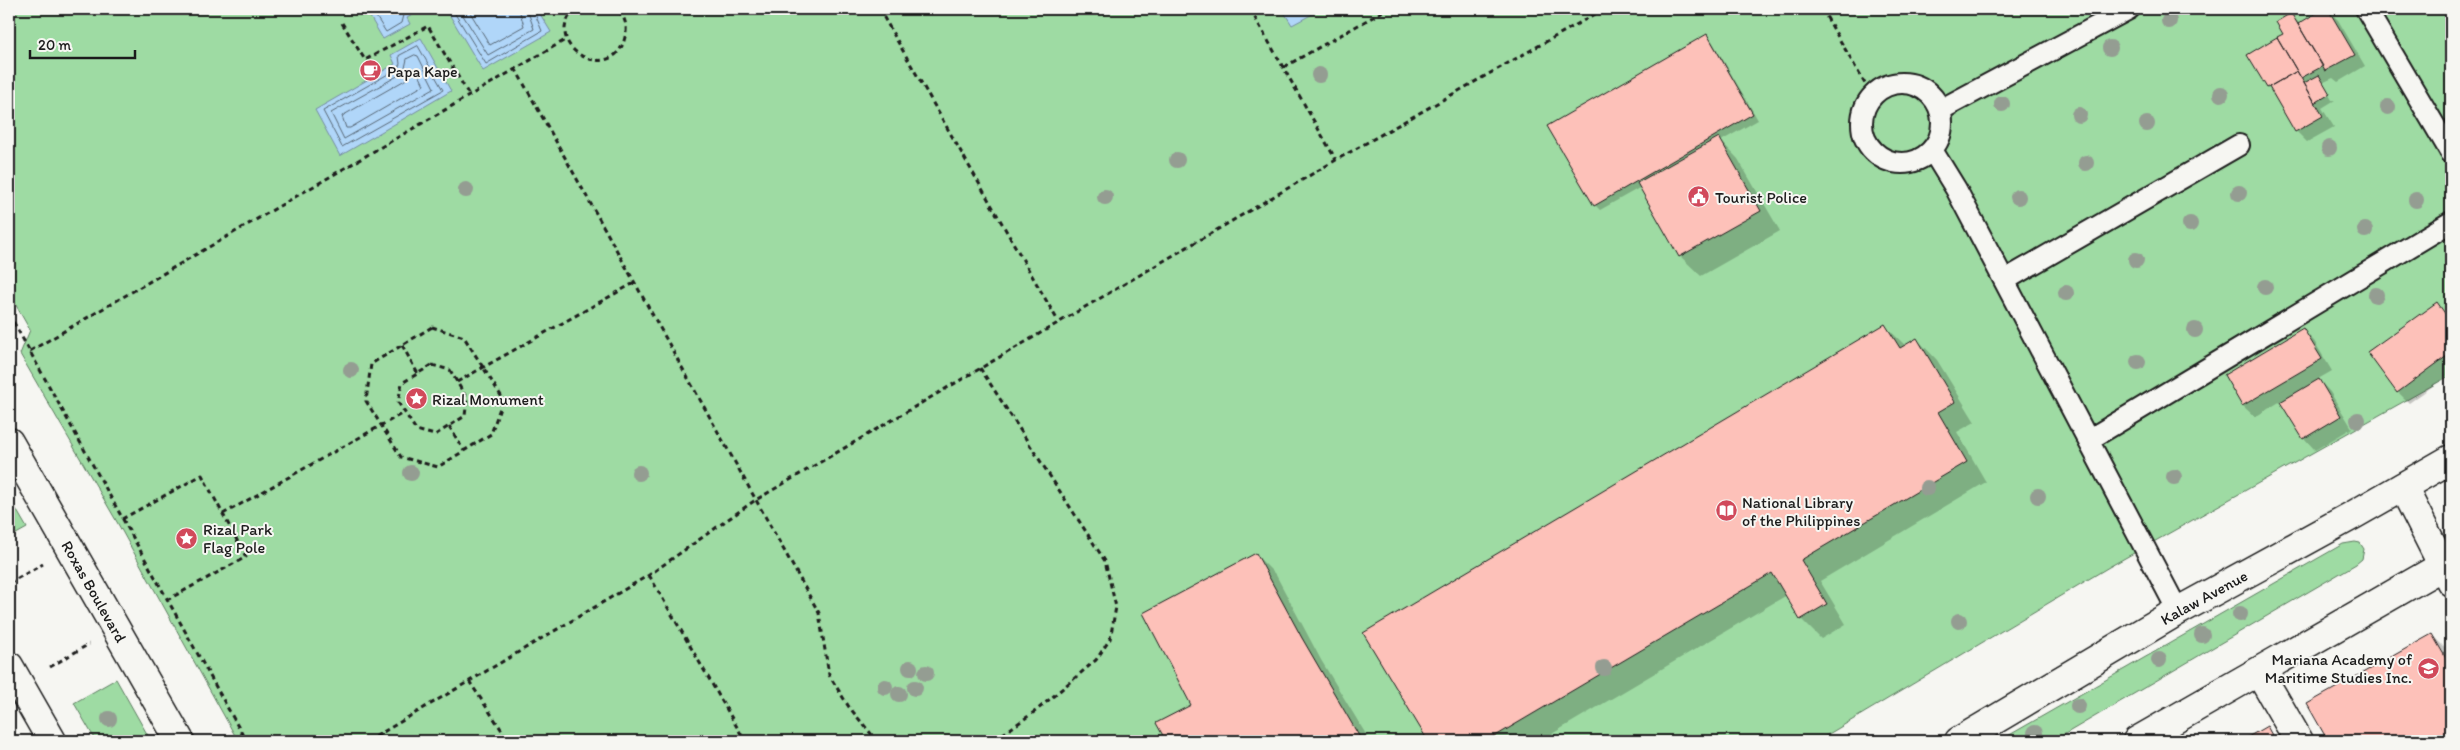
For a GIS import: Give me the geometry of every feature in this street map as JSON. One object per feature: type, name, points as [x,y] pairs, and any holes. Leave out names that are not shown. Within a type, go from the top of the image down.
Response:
[{"type":"main road","name":"Roxas Boulevard","points":[[9,442],[180,741]]},
{"type":"main road","name":"Kalaw Avenue","points":[[1959,741],[2178,611],[2451,459]]},
{"type":"main road","points":[[2138,741],[2259,672],[2448,570],[2403,487]]},
{"type":"main road","points":[[9,666],[52,741]]},
{"type":"main road","points":[[2259,672],[2299,741]]},
{"type":"lane","points":[[1940,110],[2129,9]]},
{"type":"lane","points":[[2366,9],[2451,153]]},
{"type":"lane","points":[[1910,84],[1928,93],[1940,110],[1941,131],[1932,150],[1919,159],[1904,162],[1888,161],[1875,153],[1865,140],[1861,125],[1863,109],[1872,96],[1889,85],[1910,84]]},
{"type":"lane","points":[[2005,280],[2239,144]]},
{"type":"lane","points":[[1932,150],[1956,189],[2090,439],[2178,611]]},
{"type":"lane","points":[[2090,439],[2451,222]]},
{"type":"path","points":[[575,9],[567,21],[567,39],[571,48],[584,59],[594,60],[611,57],[624,44],[626,26],[619,9]]},
{"type":"path","points":[[878,9],[1058,321]]},
{"type":"path","points":[[1250,9],[1336,160]]},
{"type":"path","points":[[1284,67],[1387,9]]},
{"type":"path","points":[[368,741],[649,575],[754,500],[1336,160],[1604,9]]},
{"type":"path","points":[[1822,9],[1872,96]]},
{"type":"path","points":[[342,23],[365,60],[428,26],[469,95]]},
{"type":"path","points":[[30,351],[567,39]]},
{"type":"path","points":[[515,68],[754,500],[819,613],[829,675],[849,707],[878,741]]},
{"type":"path","points":[[457,382],[634,283]]},
{"type":"path","points":[[9,314],[246,741]]},
{"type":"path","points":[[432,328],[464,337],[502,400],[491,434],[438,467],[401,457],[366,401],[371,364],[402,346],[432,328]]},
{"type":"path","points":[[402,346],[418,374]]},
{"type":"path","points":[[432,365],[450,370],[468,399],[465,416],[435,435],[416,430],[398,402],[402,383],[418,374],[432,365]]},
{"type":"path","points":[[980,368],[1105,561],[1116,607],[1110,639],[1096,660],[1037,710],[993,741]]},
{"type":"path","points":[[223,514],[405,412]]},
{"type":"path","points":[[449,426],[464,451]]},
{"type":"path","points":[[122,519],[202,475],[246,557],[167,600]]},
{"type":"path","points":[[9,583],[48,561]]},
{"type":"path","points":[[649,575],[745,741]]},
{"type":"path","points":[[50,667],[94,642]]},
{"type":"path","points":[[469,681],[509,741]]},
{"type":"green space","points":[[9,9],[2451,9],[2451,375],[2109,567],[1817,741],[238,741],[117,522],[20,354],[30,330],[9,293]]},
{"type":"green space","points":[[9,497],[27,528],[9,538]]},
{"type":"green space","points":[[2360,543],[2364,549],[2362,559],[2356,564],[2053,741],[1999,741],[2343,544]]},
{"type":"green space","points":[[116,679],[151,741],[96,741],[74,703]]},
{"type":"water","points":[[423,9],[407,18],[410,24],[383,39],[366,10]]},
{"type":"water","points":[[446,9],[537,9],[551,32],[483,71]]},
{"type":"water","points":[[1282,9],[1322,9],[1292,25]]},
{"type":"water","points":[[421,38],[451,91],[340,156],[315,110],[395,64],[391,55]]},
{"type":"building","points":[[2323,9],[2328,9],[2355,55],[2325,71],[2298,24]]},
{"type":"building","points":[[2291,13],[2323,66],[2301,78],[2277,37],[2283,34],[2276,22]]},
{"type":"building","points":[[1707,34],[1753,114],[1594,206],[1547,126]]},
{"type":"building","points":[[2277,37],[2297,71],[2267,88],[2247,55]]},
{"type":"building","points":[[2297,71],[2323,116],[2295,132],[2269,87]]},
{"type":"building","points":[[2319,75],[2330,94],[2315,103],[2304,83]]},
{"type":"building","name":"Tourist Police","points":[[1719,137],[1761,211],[1679,257],[1637,183]]},
{"type":"building","points":[[2437,302],[2451,322],[2451,353],[2397,393],[2367,352]]},
{"type":"building","name":"National Library of the Philippines","points":[[1885,324],[1900,348],[1917,338],[1955,402],[1938,412],[1967,462],[1801,560],[1827,604],[1800,620],[1772,573],[1487,741],[1428,741],[1363,633]]},
{"type":"building","points":[[2303,328],[2322,359],[2242,406],[2224,375]]},
{"type":"building","points":[[2319,379],[2341,416],[2303,439],[2280,402]]},
{"type":"building","points":[[1256,553],[1302,638],[1362,741],[1166,741],[1156,723],[1191,705],[1143,613]]},
{"type":"building","points":[[2432,634],[2451,667],[2451,741],[2328,741],[2307,704]]},
{"type":"building","points":[[2267,726],[2275,741],[2241,741]]},
{"type":"place","name":"Papa Kape","points":[[371,71]]},
{"type":"place","name":"Tourist Police","points":[[1699,197]]},
{"type":"place","name":"Rizal Monument","points":[[416,399]]},
{"type":"place","name":"National Library of the Philippines","points":[[1726,511]]},
{"type":"place","name":"Rizal Park Flag Pole","points":[[187,538]]},
{"type":"place","name":"Mariana Academy of Maritime Studies Inc.","points":[[2428,668]]}]
